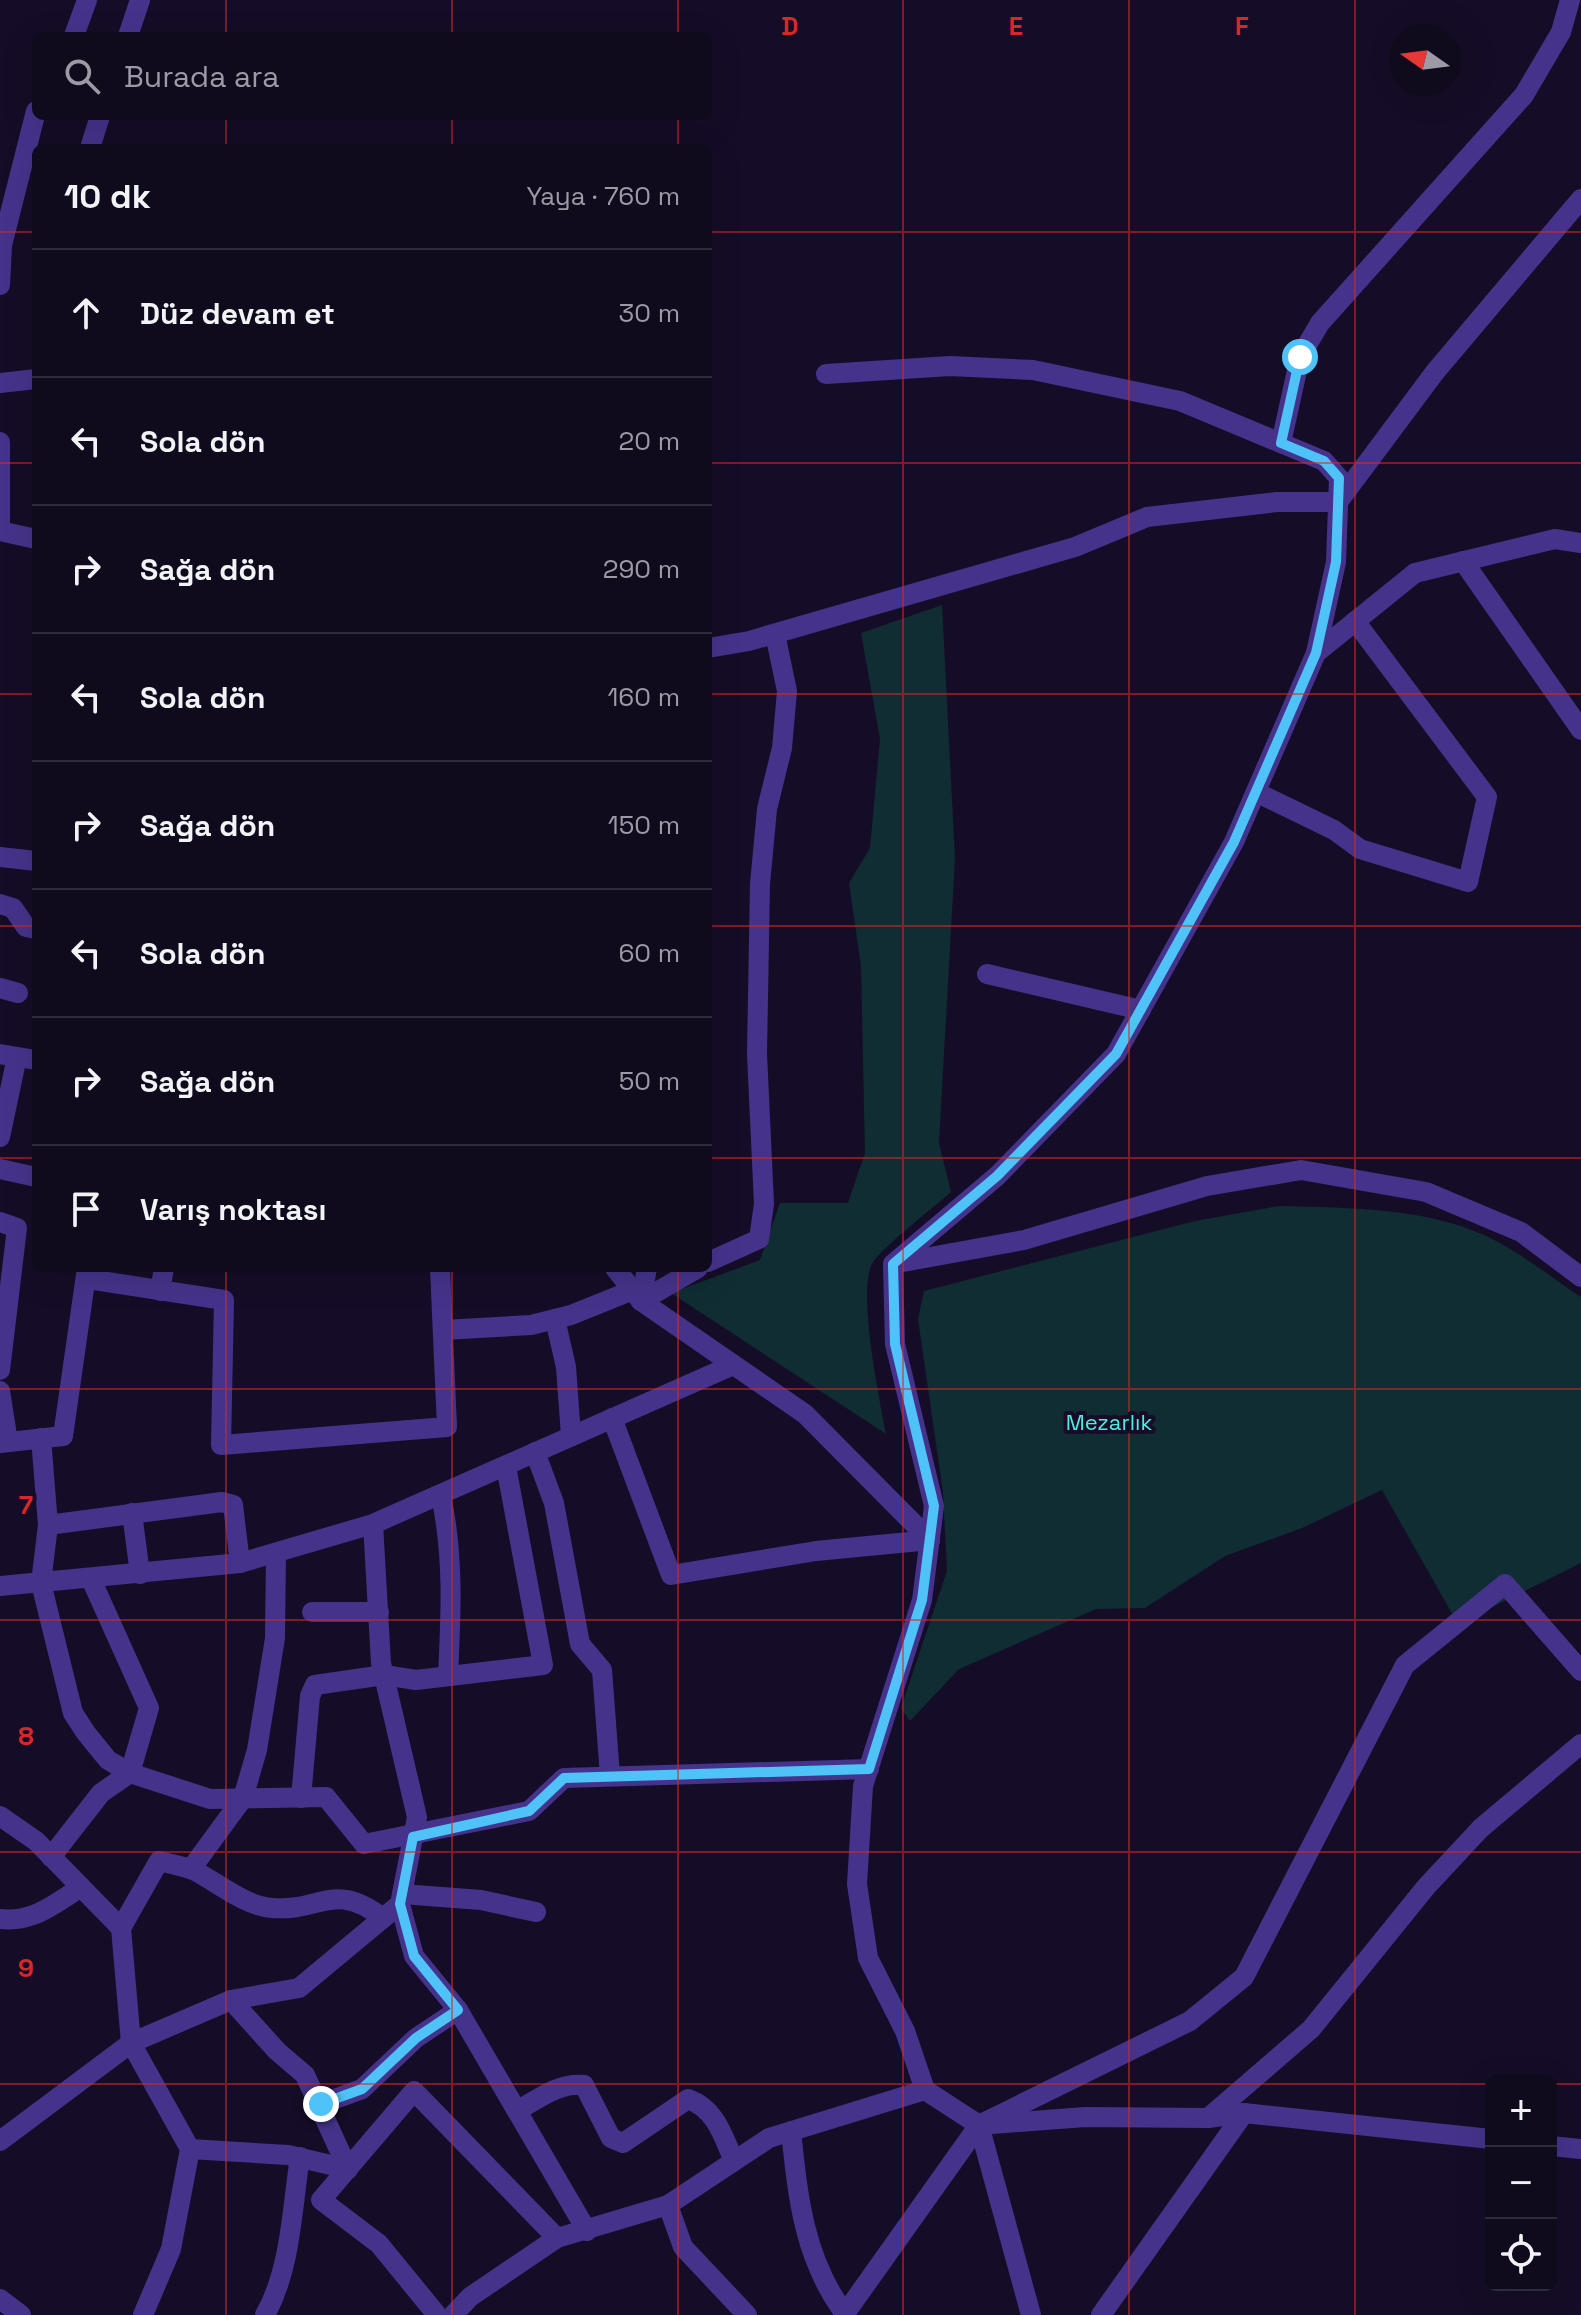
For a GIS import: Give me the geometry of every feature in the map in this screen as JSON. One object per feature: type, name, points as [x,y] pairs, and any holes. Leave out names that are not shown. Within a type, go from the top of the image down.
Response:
[{"type":"street","points":[[75,32],[87,0]]},
{"type":"street","points":[[129,32],[140,0]]},
{"type":"street","points":[[1281,443],[1300,357],[1320,323],[1524,95],[1561,32],[1570,0]]},
{"type":"street","points":[[0,285],[2,245],[34,120]]},
{"type":"street","points":[[91,144],[99,120]]},
{"type":"street","points":[[1338,502],[1435,372],[1581,199]]},
{"type":"street","points":[[826,374],[950,366],[1033,370],[1180,401],[1324,461],[1339,478],[1336,562],[1316,653],[1234,842],[1141,1010],[1116,1054],[1019,1154],[893,1264]]},
{"type":"street","points":[[0,383],[32,379]]},
{"type":"street","points":[[0,442],[0,531],[32,538]]},
{"type":"street","points":[[712,647],[775,634],[1075,547],[1147,517],[1277,502],[1338,502]]},
{"type":"street","points":[[1316,653],[1415,573],[1555,539],[1581,543]]},
{"type":"street","points":[[1463,561],[1581,730]]},
{"type":"street","points":[[1256,792],[1334,830],[1360,849],[1468,882],[1487,797],[1355,621]]},
{"type":"street","points":[[712,1260],[759,1239],[764,1204],[757,1054],[760,884],[767,809],[782,748],[787,691],[775,634]]},
{"type":"street","points":[[0,857],[32,861]]},
{"type":"street","points":[[0,904],[13,908],[26,927],[32,928]]},
{"type":"street","points":[[987,974],[1141,1010]]},
{"type":"street","points":[[0,1137],[13,1060]]},
{"type":"street","points":[[0,1169],[32,1176]]},
{"type":"street","points":[[893,1264],[1024,1240],[1207,1186],[1301,1170],[1426,1192],[1521,1232],[1581,1277]]},
{"type":"street","points":[[0,1222],[17,1228],[0,1370]]},
{"type":"street","points":[[893,1264],[895,1344],[934,1506],[922,1600],[863,1786],[857,1884],[868,1958],[905,2031],[925,2090],[979,2125],[1085,2117],[1208,2118],[1244,2113],[1485,2138]]},
{"type":"street","points":[[160,1291],[163,1272]]},
{"type":"street","points":[[0,1391],[4,1442],[63,1436],[87,1274],[160,1291],[224,1300],[221,1445],[447,1427],[440,1272]]},
{"type":"street","points":[[618,1272],[637,1296],[805,1414],[930,1540]]},
{"type":"street","points":[[637,1296],[646,1272]]},
{"type":"street","points":[[443,1330],[531,1325],[637,1296],[689,1272]]},
{"type":"street","points":[[555,1319],[566,1367],[571,1436]]},
{"type":"street","points":[[0,1586],[240,1563],[373,1524],[733,1365]]},
{"type":"street","points":[[612,1418],[671,1575],[816,1551],[930,1540]]},
{"type":"street","points":[[41,1438],[48,1525],[41,1583],[73,1713],[108,1760],[130,1773],[210,1799],[326,1797],[364,1844],[413,1837],[529,1811],[564,1778],[869,1769]]},
{"type":"street","points":[[535,1452],[554,1503],[580,1644],[602,1670],[610,1776]]},
{"type":"street","points":[[301,1798],[306,1723],[315,1685],[384,1675],[416,1680],[543,1665],[506,1466]]},
{"type":"street","points":[[441,1496],[449,1534],[451,1573],[448,1676]]},
{"type":"street","points":[[48,1525],[222,1502],[233,1505],[240,1563]]},
{"type":"street","points":[[132,1513],[140,1574]]},
{"type":"street","points":[[373,1524],[384,1675],[417,1817],[401,1899],[414,1956],[458,2010],[587,2231]]},
{"type":"street","points":[[191,1869],[243,1798],[257,1750],[275,1638],[276,1553]]},
{"type":"street","points":[[51,1857],[101,1793],[130,1773],[149,1708],[91,1579]]},
{"type":"street","points":[[791,2131],[799,2209],[812,2257],[827,2290],[844,2315],[979,2125],[1190,2021],[1244,1977],[1405,1665],[1505,1584],[1581,1671]]},
{"type":"street","points":[[312,1612],[379,1612]]},
{"type":"street","points":[[1208,2118],[1311,2029],[1426,1887],[1481,1828],[1581,1744]]},
{"type":"street","points":[[0,1816],[51,1857],[121,1928]]},
{"type":"street","points":[[143,2315],[171,2249],[190,2149],[131,2043],[121,1928],[159,1861],[191,1869],[248,1900],[272,1908],[335,1897],[362,1902],[383,1918]]},
{"type":"street","points":[[0,1919],[18,1921],[43,1912],[81,1887]]},
{"type":"street","points":[[0,2141],[131,2043],[231,2000],[299,1988],[383,1918],[401,1899],[481,1900],[536,1912]]},
{"type":"street","points":[[231,2000],[277,2051],[305,2075],[321,2104],[348,2169]]},
{"type":"street","points":[[321,2104],[362,2089],[416,2038],[458,2010]]},
{"type":"street","points":[[517,2111],[549,2092],[573,2084],[584,2085],[611,2138],[623,2143],[688,2099],[701,2104],[714,2117],[734,2161]]},
{"type":"street","points":[[461,2312],[557,2238],[668,2205],[769,2138],[925,2090]]},
{"type":"street","points":[[437,2315],[379,2244],[321,2200],[414,2091],[557,2238]]},
{"type":"street","points":[[1101,2315],[1244,2113]]},
{"type":"street","points":[[979,2125],[1031,2315]]},
{"type":"street","points":[[1557,2147],[1581,2149]]},
{"type":"street","points":[[190,2149],[300,2157],[348,2169]]},
{"type":"street","points":[[265,2315],[278,2284],[300,2157]]},
{"type":"street","points":[[668,2205],[683,2247],[747,2315]]},
{"type":"street","points":[[0,2299],[21,2315]]},
{"type":"green space","points":[[942,605],[955,858],[939,1143],[951,1192],[879,1255],[868,1276],[868,1320],[886,1434],[671,1293],[760,1260],[780,1203],[848,1203],[865,1153],[861,966],[849,883],[870,848],[880,739],[861,633]]},
{"type":"green space","name":"Mezarlık","points":[[1279,1206],[1392,1212],[1447,1222],[1498,1242],[1581,1297],[1581,1563],[1458,1624],[1382,1490],[1302,1528],[1225,1556],[1145,1608],[1096,1609],[959,1669],[910,1721],[901,1708],[947,1571],[943,1492],[918,1319],[924,1291],[1195,1221]]},
{"type":"route","points":[[321,2104],[362,2089],[416,2038],[458,2010],[414,1956],[400,1904],[413,1837],[529,1811],[564,1778],[869,1769],[922,1600],[934,1506],[895,1344],[893,1264],[997,1176],[1116,1054],[1234,842],[1316,653],[1336,562],[1339,478],[1324,461],[1281,443],[1300,357]]}]
